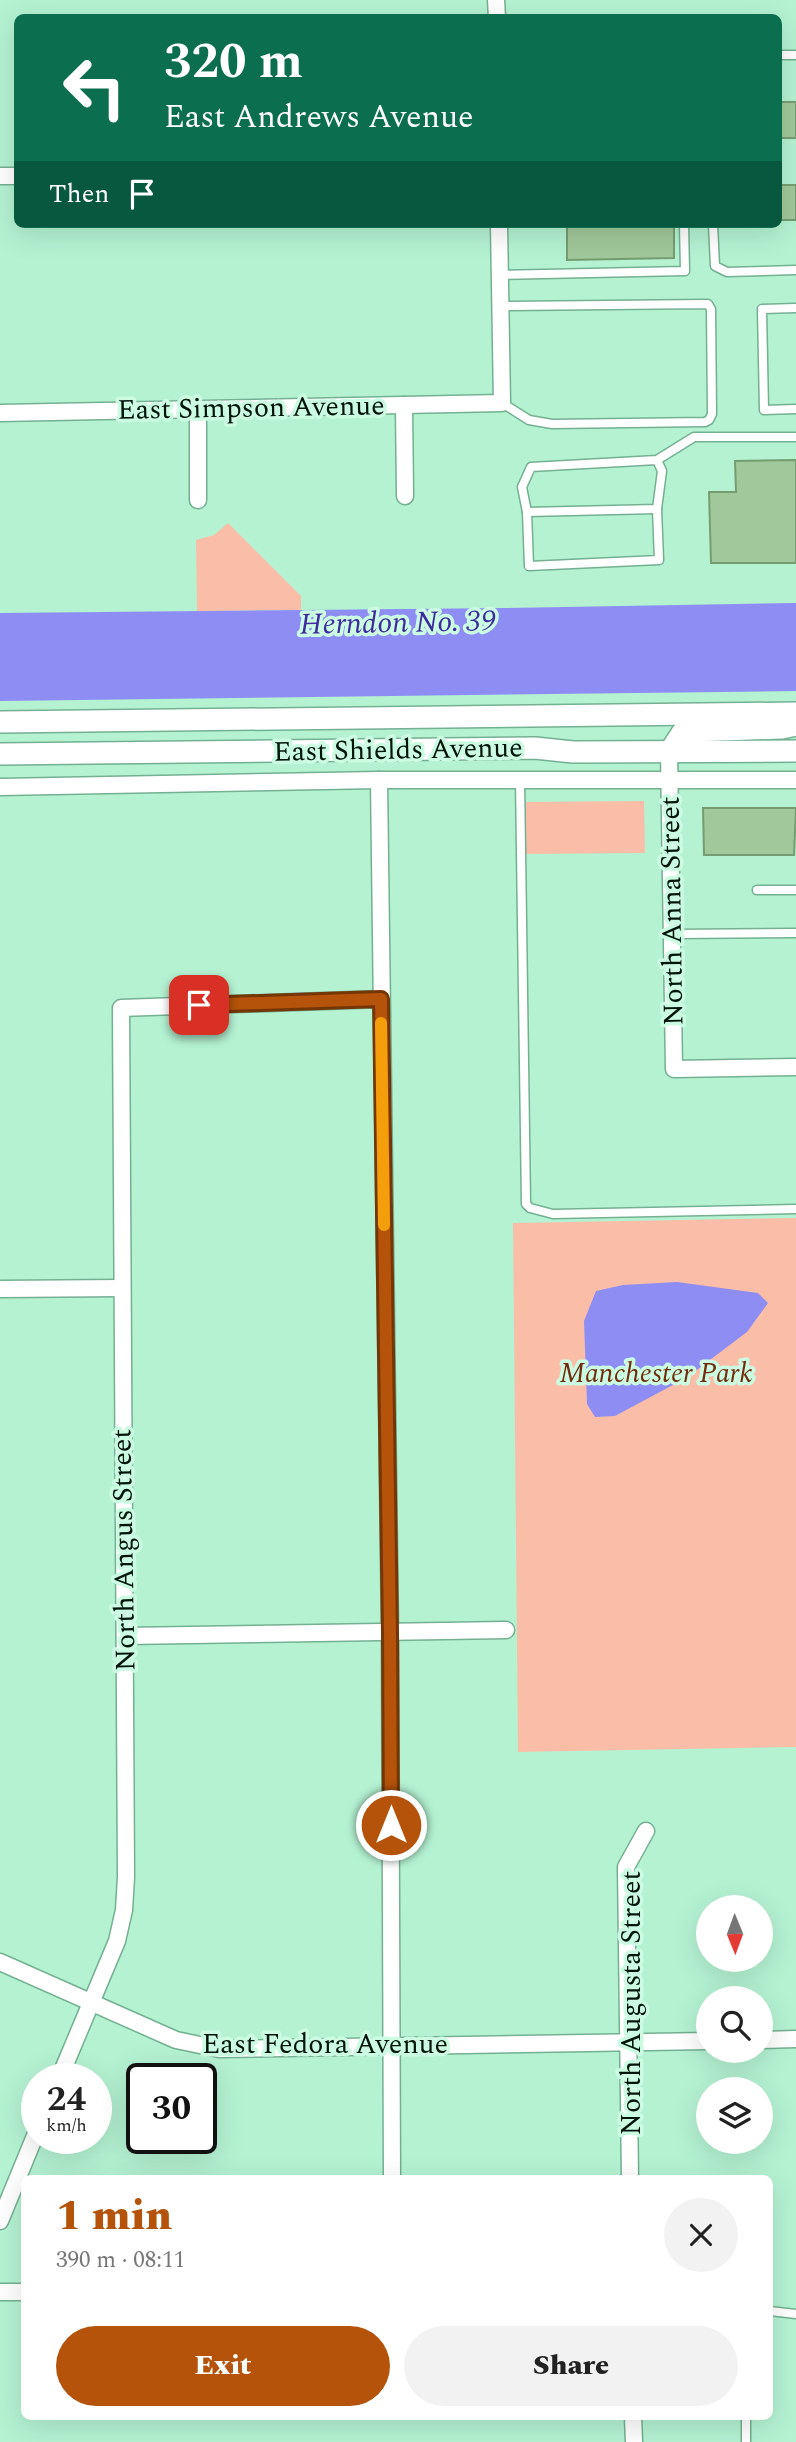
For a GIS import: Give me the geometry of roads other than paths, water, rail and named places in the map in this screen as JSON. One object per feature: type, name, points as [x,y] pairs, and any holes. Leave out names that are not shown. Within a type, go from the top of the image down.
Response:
[{"type":"main road","name":"East Shields Avenue","points":[[0,722],[796,713]]},
{"type":"main road","points":[[669,752],[682,733],[796,725]]},
{"type":"main road","name":"East Shields Avenue","points":[[0,754],[535,748],[573,752],[796,751]]},
{"type":"street","points":[[499,228],[502,403]]},
{"type":"street","name":"East Simpson Avenue","points":[[0,413],[502,403]]},
{"type":"street","points":[[404,405],[405,496]]},
{"type":"street","points":[[198,409],[198,500]]},
{"type":"street","name":"North Anna Street","points":[[669,752],[674,1069],[796,1067]]},
{"type":"street","points":[[0,787],[379,780],[796,780]]},
{"type":"street","points":[[379,780],[390,1633],[392,2175]]},
{"type":"street","name":"North Angus Street","points":[[66,2063],[117,1941],[124,1910],[126,1877],[121,1008],[381,999]]},
{"type":"street","points":[[0,1289],[121,1288]]},
{"type":"street","points":[[125,1636],[506,1630]]},
{"type":"street","name":"North Augusta Street","points":[[630,2175],[626,1867],[646,1831]]},
{"type":"street","name":"East Fedora Avenue","points":[[0,1962],[176,2040],[219,2049],[696,2040]]},
{"type":"street","points":[[773,2040],[796,2039]]},
{"type":"street","points":[[0,2221],[28,2154]]},
{"type":"street","points":[[0,2292],[21,2292]]},
{"type":"street","points":[[633,2420],[634,2442]]},
{"type":"lane","points":[[500,275],[685,271],[684,228]]},
{"type":"lane","points":[[713,228],[715,266],[727,272],[796,270]]},
{"type":"lane","points":[[500,306],[700,303],[708,304],[711,309],[712,414],[709,420],[552,424],[529,420],[502,403]]},
{"type":"lane","points":[[796,309],[762,309],[764,410],[796,409]]},
{"type":"lane","points":[[657,460],[662,471],[657,509],[659,560],[530,566],[527,512],[522,487],[531,467],[657,460],[694,437],[796,437]]},
{"type":"lane","points":[[527,512],[657,509]]},
{"type":"lane","points":[[520,780],[526,1204],[530,1208],[554,1214],[796,1209]]},
{"type":"lane","points":[[757,890],[796,890]]},
{"type":"lane","points":[[672,934],[796,933]]},
{"type":"lane","points":[[773,2311],[796,2314]]},
{"type":"lane","points":[[746,2420],[746,2442]]},
{"type":"water","name":"Herndon No. 39","points":[[796,603],[796,691],[0,701],[0,613]]},
{"type":"water","points":[[677,1282],[758,1293],[768,1303],[747,1332],[686,1378],[615,1416],[595,1417],[587,1404],[584,1321],[596,1291],[623,1285]]},
{"type":"park label","name":"Manchester Park","points":[[656,1373]]}]
